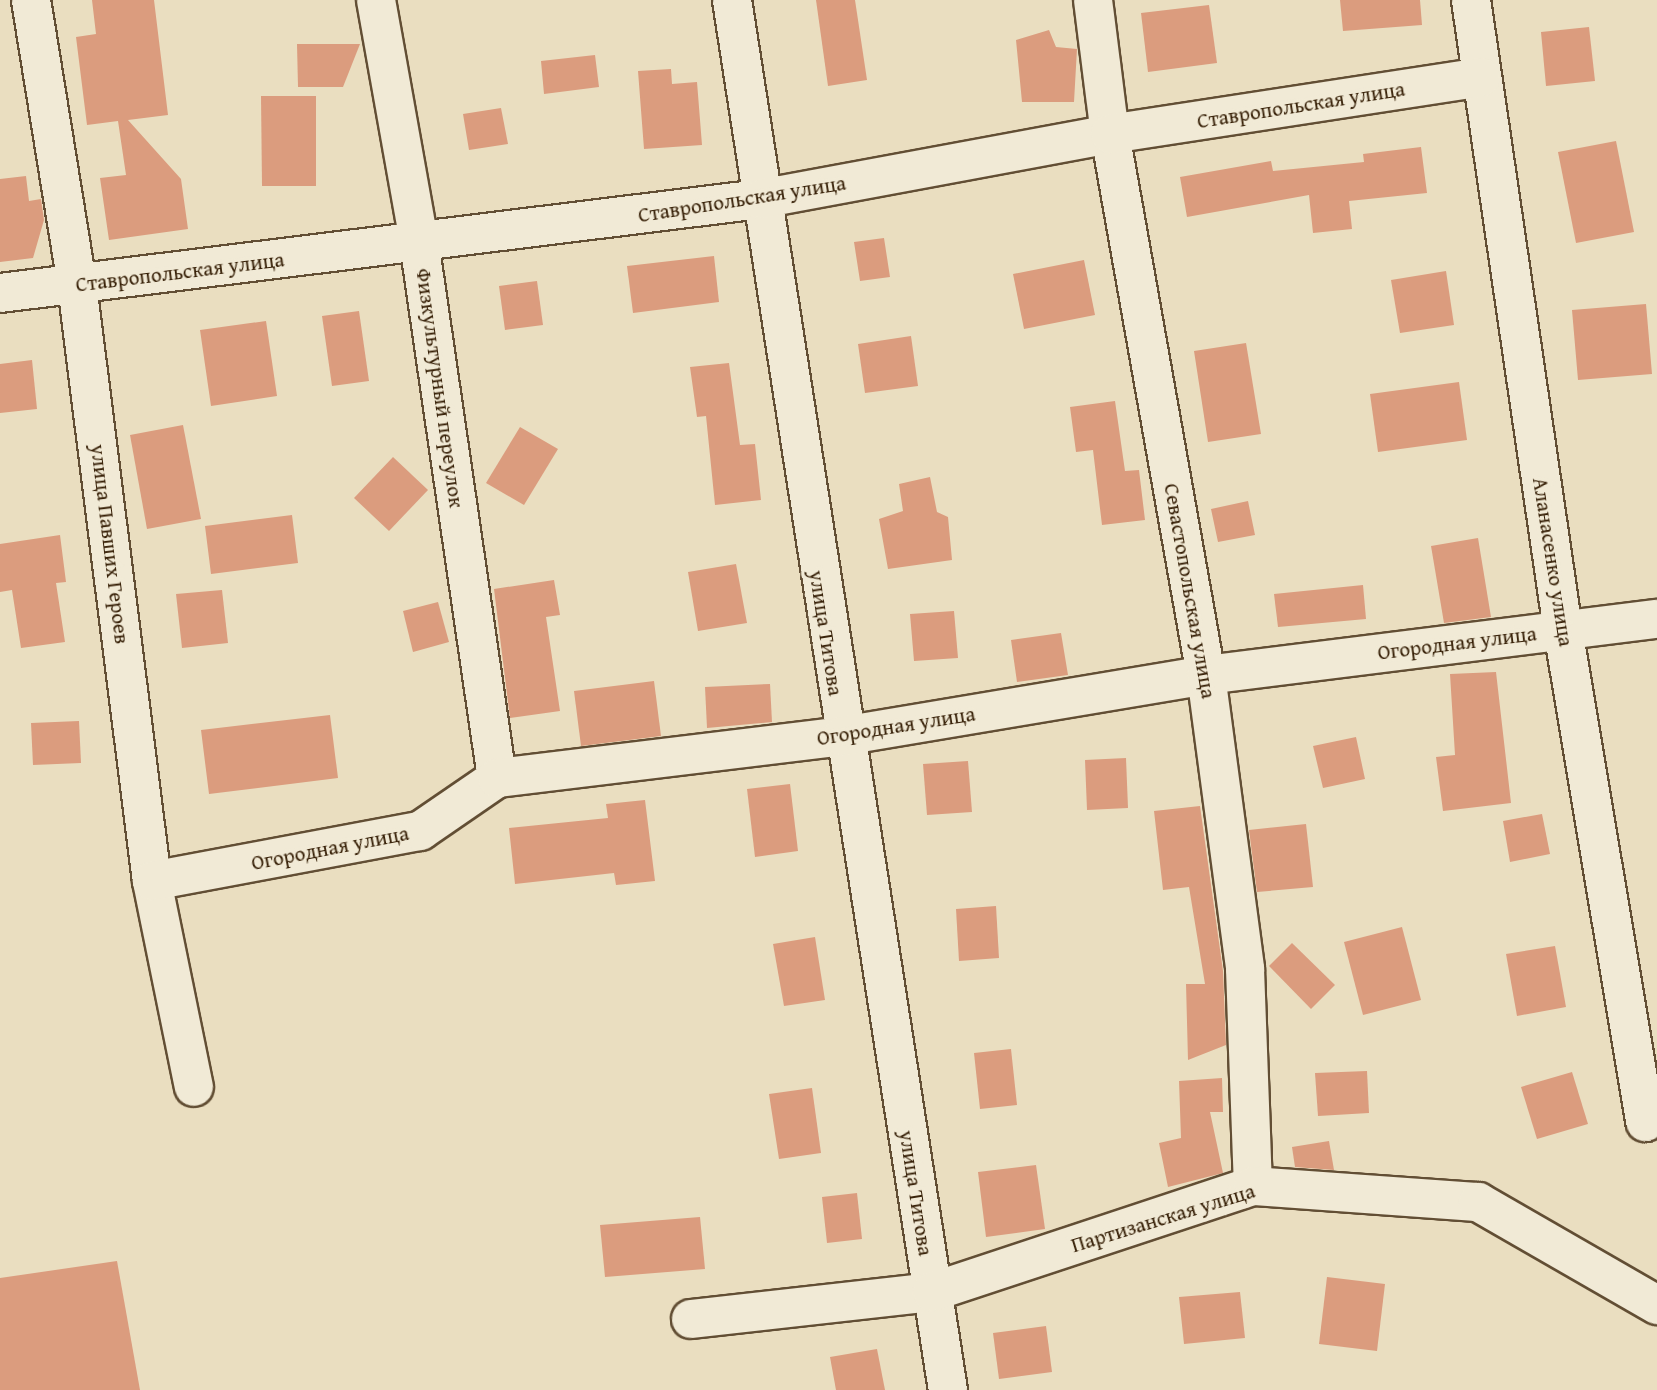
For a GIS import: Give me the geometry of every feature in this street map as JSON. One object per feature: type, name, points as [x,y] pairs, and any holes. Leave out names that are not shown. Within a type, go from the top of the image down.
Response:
[{"type":"street","name":"улица Павших Героев","points":[[31,0],[77,285],[152,881],[194,1087]]},
{"type":"street","name":"Физкультурный переулок","points":[[376,0],[419,242],[496,778]]},
{"type":"street","name":"улица Титова","points":[[732,0],[842,736],[948,1390]]},
{"type":"street","name":"Севастопольская улица","points":[[1093,0],[1110,134],[1206,674],[1245,969],[1253,1186]]},
{"type":"street","name":"Аланасенко улица","points":[[1471,0],[1563,630],[1645,1122]]},
{"type":"street","name":"Ставропольская улица","points":[[0,293],[760,200],[1110,134],[1481,77]]},
{"type":"street","name":"Огородная улица","points":[[152,881],[420,831],[496,778],[842,736],[1206,674],[1657,619]]},
{"type":"street","name":"Партизанская улица","points":[[691,1319],[932,1292],[1253,1186],[1478,1202],[1657,1305]]},
{"type":"building","points":[[92,0],[154,0],[168,115],[128,120],[181,179],[188,229],[109,240],[100,178],[126,175],[118,121],[87,125],[76,37],[96,34]]},
{"type":"building","points":[[816,0],[855,0],[867,80],[828,86]]},
{"type":"building","points":[[1340,0],[1420,0],[1422,25],[1343,31]]},
{"type":"building","points":[[1209,5],[1217,63],[1148,72],[1141,13]]},
{"type":"building","points":[[1589,27],[1595,81],[1546,86],[1541,32]]},
{"type":"building","points":[[1049,30],[1056,47],[1077,49],[1074,102],[1022,102],[1016,40]]},
{"type":"building","points":[[297,44],[360,44],[343,87],[298,87]]},
{"type":"building","points":[[595,55],[599,87],[544,94],[541,61]]},
{"type":"building","points":[[671,69],[672,84],[697,82],[702,145],[644,149],[638,71]]},
{"type":"building","points":[[261,96],[316,96],[316,186],[262,186]]},
{"type":"building","points":[[501,108],[508,144],[469,150],[463,114]]},
{"type":"building","points":[[1616,141],[1634,232],[1576,243],[1558,152]]},
{"type":"building","points":[[1421,147],[1427,193],[1349,201],[1352,229],[1313,233],[1309,195],[1187,217],[1180,177],[1271,161],[1273,171],[1364,162],[1363,154]]},
{"type":"building","points":[[26,176],[29,201],[41,199],[44,220],[33,258],[0,262],[0,179]]},
{"type":"building","points":[[884,238],[890,277],[860,281],[854,242]]},
{"type":"building","points":[[714,256],[719,302],[633,313],[627,266]]},
{"type":"building","points":[[1084,260],[1095,315],[1024,329],[1013,274]]},
{"type":"building","points":[[1446,271],[1454,325],[1400,333],[1391,280]]},
{"type":"building","points":[[537,281],[543,325],[505,330],[499,286]]},
{"type":"building","points":[[1646,304],[1652,374],[1578,380],[1572,310]]},
{"type":"building","points":[[359,311],[369,381],[332,386],[322,316]]},
{"type":"building","points":[[266,321],[277,396],[211,406],[200,330]]},
{"type":"building","points":[[911,336],[918,386],[865,393],[858,344]]},
{"type":"building","points":[[1246,343],[1261,434],[1208,442],[1194,351]]},
{"type":"building","points":[[32,360],[37,409],[0,413],[0,364]]},
{"type":"building","points":[[729,363],[740,445],[755,444],[761,500],[715,505],[706,416],[697,417],[690,367]]},
{"type":"building","points":[[1459,382],[1467,440],[1378,452],[1370,394]]},
{"type":"building","points":[[1115,401],[1125,471],[1139,470],[1145,520],[1102,525],[1093,450],[1076,452],[1070,407]]},
{"type":"building","points":[[183,425],[201,519],[147,529],[130,435]]},
{"type":"building","points":[[520,427],[558,449],[524,505],[486,483]]},
{"type":"building","points":[[393,457],[428,490],[389,531],[354,498]]},
{"type":"building","points":[[930,477],[937,512],[948,517],[952,560],[888,569],[879,519],[903,511],[899,484]]},
{"type":"building","points":[[1248,501],[1255,535],[1218,542],[1211,509]]},
{"type":"building","points":[[292,515],[298,563],[211,574],[205,526]]},
{"type":"building","points":[[60,535],[66,582],[56,583],[65,642],[21,648],[12,590],[0,592],[0,544]]},
{"type":"building","points":[[1478,538],[1491,617],[1444,623],[1431,546]]},
{"type":"building","points":[[736,564],[747,623],[698,631],[688,572]]},
{"type":"building","points":[[554,580],[560,615],[546,617],[560,711],[510,718],[494,589]]},
{"type":"building","points":[[1363,585],[1366,619],[1278,627],[1274,594]]},
{"type":"building","points":[[222,590],[228,643],[182,648],[176,594]]},
{"type":"building","points":[[438,602],[449,642],[413,652],[403,611]]},
{"type":"building","points":[[954,611],[958,658],[914,661],[910,614]]},
{"type":"building","points":[[1061,633],[1068,675],[1017,682],[1011,640]]},
{"type":"building","points":[[1496,672],[1511,803],[1443,811],[1436,757],[1455,755],[1450,674]]},
{"type":"building","points":[[654,681],[661,736],[581,746],[574,691]]},
{"type":"building","points":[[770,684],[772,722],[707,728],[705,687]]},
{"type":"building","points":[[330,715],[338,778],[209,794],[201,730]]},
{"type":"building","points":[[79,721],[81,763],[33,765],[31,723]]},
{"type":"building","points":[[1356,737],[1365,779],[1323,788],[1313,746]]},
{"type":"building","points":[[1126,758],[1128,808],[1087,810],[1085,760]]},
{"type":"building","points":[[968,761],[972,812],[927,815],[923,764]]},
{"type":"building","points":[[790,784],[798,851],[755,857],[747,789]]},
{"type":"building","points":[[645,800],[655,881],[616,885],[614,873],[515,884],[509,828],[608,818],[606,804]]},
{"type":"building","points":[[1200,806],[1223,971],[1226,1045],[1188,1060],[1186,984],[1205,984],[1189,887],[1163,890],[1154,811]]},
{"type":"building","points":[[1542,814],[1550,854],[1510,862],[1503,821]]},
{"type":"building","points":[[1306,824],[1313,887],[1257,892],[1249,830]]},
{"type":"building","points":[[996,906],[999,958],[959,961],[956,909]]},
{"type":"building","points":[[1402,927],[1421,1000],[1363,1015],[1344,942]]},
{"type":"building","points":[[815,937],[825,1000],[784,1006],[773,944]]},
{"type":"building","points":[[1292,943],[1335,985],[1311,1009],[1269,966]]},
{"type":"building","points":[[1555,946],[1566,1007],[1517,1016],[1506,954]]},
{"type":"building","points":[[1011,1049],[1017,1105],[980,1109],[974,1053]]},
{"type":"building","points":[[1367,1071],[1369,1113],[1318,1116],[1315,1073]]},
{"type":"building","points":[[1572,1072],[1588,1124],[1537,1139],[1521,1087]]},
{"type":"building","points":[[1222,1078],[1223,1112],[1210,1112],[1223,1173],[1168,1187],[1159,1143],[1181,1138],[1179,1081]]},
{"type":"building","points":[[812,1088],[821,1153],[779,1159],[769,1094]]},
{"type":"building","points":[[1329,1141],[1334,1170],[1295,1167],[1292,1147]]},
{"type":"building","points":[[1036,1165],[1045,1229],[986,1237],[978,1172]]},
{"type":"building","points":[[857,1193],[862,1239],[827,1243],[822,1197]]},
{"type":"building","points":[[700,1217],[705,1269],[605,1277],[600,1225]]},
{"type":"building","points":[[117,1261],[140,1390],[0,1390],[0,1278]]},
{"type":"building","points":[[1327,1277],[1385,1284],[1377,1351],[1319,1344]]},
{"type":"building","points":[[1240,1292],[1245,1338],[1184,1344],[1179,1297]]},
{"type":"building","points":[[1046,1326],[1052,1372],[999,1379],[993,1333]]},
{"type":"building","points":[[877,1349],[885,1390],[836,1390],[830,1357]]}]
